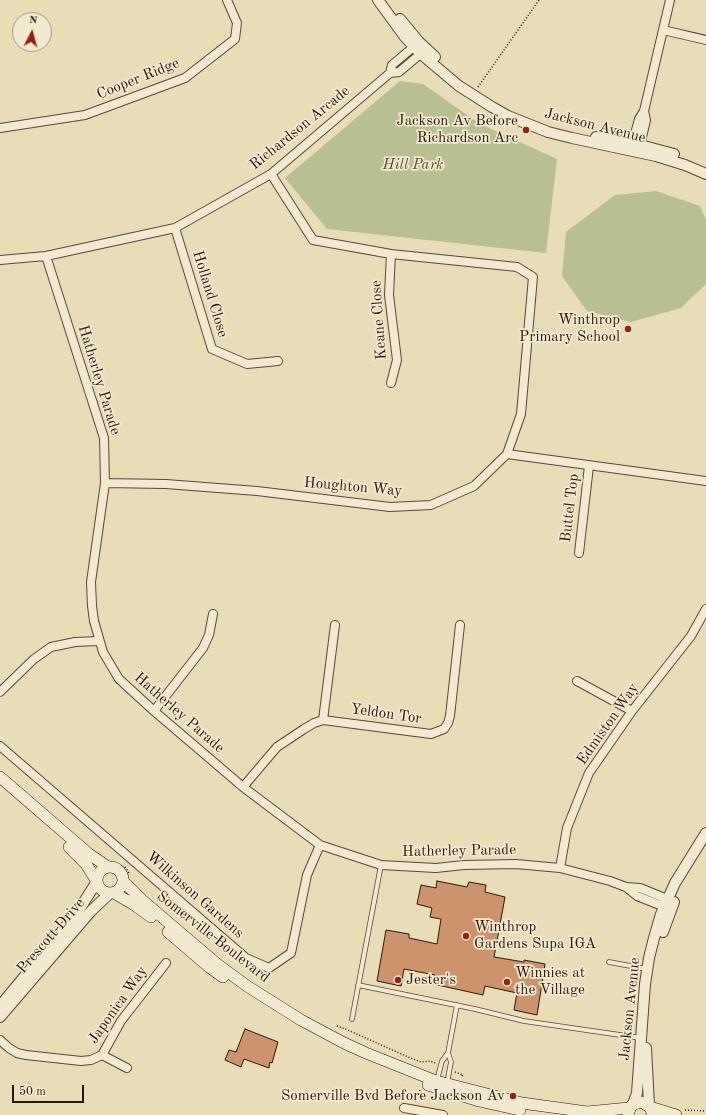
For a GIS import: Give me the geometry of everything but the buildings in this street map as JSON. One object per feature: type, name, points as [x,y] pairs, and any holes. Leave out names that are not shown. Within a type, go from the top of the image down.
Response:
[{"type":"main road","points":[[0,778],[89,854],[108,867],[119,870],[123,881],[120,888],[112,894],[101,891],[78,854],[0,787]]},
{"type":"main road","points":[[96,882],[97,876],[101,870],[108,867]]},
{"type":"main road","name":"Somerville Boulevard","points":[[123,881],[142,900],[217,964],[259,994],[301,1020],[344,1043],[440,1086],[495,1105],[550,1115]]},
{"type":"main road","name":"Somerville Boulevard","points":[[112,894],[142,910],[209,967],[250,996],[314,1035],[341,1049],[422,1083],[549,1108],[587,1112],[630,1109],[641,1102],[651,1109],[679,1112]]},
{"type":"street","name":"Cooper Ridge","points":[[0,128],[85,115],[185,78],[235,40],[237,23],[227,0]]},
{"type":"street","name":"Jackson Avenue","points":[[378,0],[420,48],[459,86],[508,116],[548,132],[572,138],[679,156],[706,167]]},
{"type":"street","name":"Jackson Avenue","points":[[385,0],[420,48],[476,90],[513,111],[547,125],[636,148],[706,174]]},
{"type":"street","points":[[636,148],[639,119],[644,111],[670,0]]},
{"type":"street","points":[[663,30],[706,40]]},
{"type":"street","name":"Richardson Arcade","points":[[0,260],[46,256],[175,228],[271,174],[390,73],[399,72],[420,48]]},
{"type":"street","name":"Houghton Way","points":[[105,483],[166,484],[257,491],[390,507],[431,505],[474,486],[507,454],[520,414],[532,277],[517,268],[391,254],[313,240],[271,174]]},
{"type":"street","name":"Holland Close","points":[[175,228],[212,349],[247,364],[278,361]]},
{"type":"street","name":"Keane Close","points":[[391,254],[389,295],[397,360],[391,383]]},
{"type":"street","name":"Hatherley Parade","points":[[46,256],[104,438],[105,483],[91,582],[92,606],[99,641],[107,659],[119,679],[243,787],[320,845],[381,865],[436,868],[464,865],[516,864],[560,868],[610,881],[626,887],[637,896],[669,904]]},
{"type":"street","points":[[507,454],[706,481]]},
{"type":"street","name":"Buttel Top","points":[[579,553],[589,466]]},
{"type":"street","name":"Edmiston Way","points":[[560,868],[567,828],[589,773],[632,711],[691,636],[706,609]]},
{"type":"street","points":[[154,711],[203,648],[209,635],[213,614]]},
{"type":"street","points":[[243,787],[277,747],[314,723],[323,720],[335,625]]},
{"type":"street","name":"Yeldon Tor","points":[[323,720],[430,734],[444,730],[450,716],[460,626]]},
{"type":"street","points":[[0,692],[34,658],[51,647],[75,642],[99,641]]},
{"type":"street","points":[[577,681],[632,711]]},
{"type":"street","name":"Wilkinson Gardens","points":[[0,746],[246,958],[269,968],[291,953],[307,875],[320,845]]},
{"type":"street","name":"Jackson Avenue","points":[[651,1109],[646,1050],[653,969],[675,883],[706,833]]},
{"type":"street","name":"Jackson Avenue","points":[[630,1109],[637,1093],[647,969],[654,938],[669,904],[706,844]]},
{"type":"street","name":"Prescott Drive","points":[[0,1006],[77,913],[96,882]]},
{"type":"street","name":"Prescott Drive","points":[[0,1016],[91,910],[112,894]]},
{"type":"street","name":"Japonica Way","points":[[0,1040],[17,1053],[26,1055],[81,1061],[91,1060],[102,1055],[122,1022],[166,963]]},
{"type":"street","points":[[102,1055],[127,1068]]},
{"type":"street","points":[[408,1109],[443,1115]]},
{"type":"lane","points":[[352,1019],[381,865]]},
{"type":"lane","points":[[609,962],[647,969]]},
{"type":"lane","points":[[358,985],[457,1005],[524,1021],[641,1038]]},
{"type":"lane","points":[[440,1086],[442,1061],[448,1053],[457,1005]]},
{"type":"lane","points":[[440,1086],[451,1062],[448,1053]]},
{"type":"path","points":[[476,90],[539,0]]},
{"type":"path","points":[[335,1026],[348,1030],[415,1060],[421,1062],[430,1061]]},
{"type":"path","points":[[408,1109],[422,1083]]},
{"type":"path","points":[[679,1112],[706,1111]]},
{"type":"green space","name":"Hill Park","points":[[400,81],[423,84],[480,124],[557,159],[546,253],[327,229],[285,178]]},
{"type":"green space","points":[[656,191],[700,206],[706,220],[706,284],[681,308],[631,322],[587,311],[562,276],[566,232],[615,195]]},
{"type":"place","name":"Jackson Av Before Richardson Arc","points":[[526,130]]},
{"type":"place","name":"Winthrop Primary School","points":[[628,329]]},
{"type":"place","name":"Winthrop Gardens Supa IGA","points":[[466,936]]},
{"type":"place","name":"Jester's","points":[[398,980]]},
{"type":"place","name":"Winnies at the Village","points":[[507,982]]},
{"type":"place","name":"Somerville Bvd Before Jackson Av","points":[[513,1096]]}]
